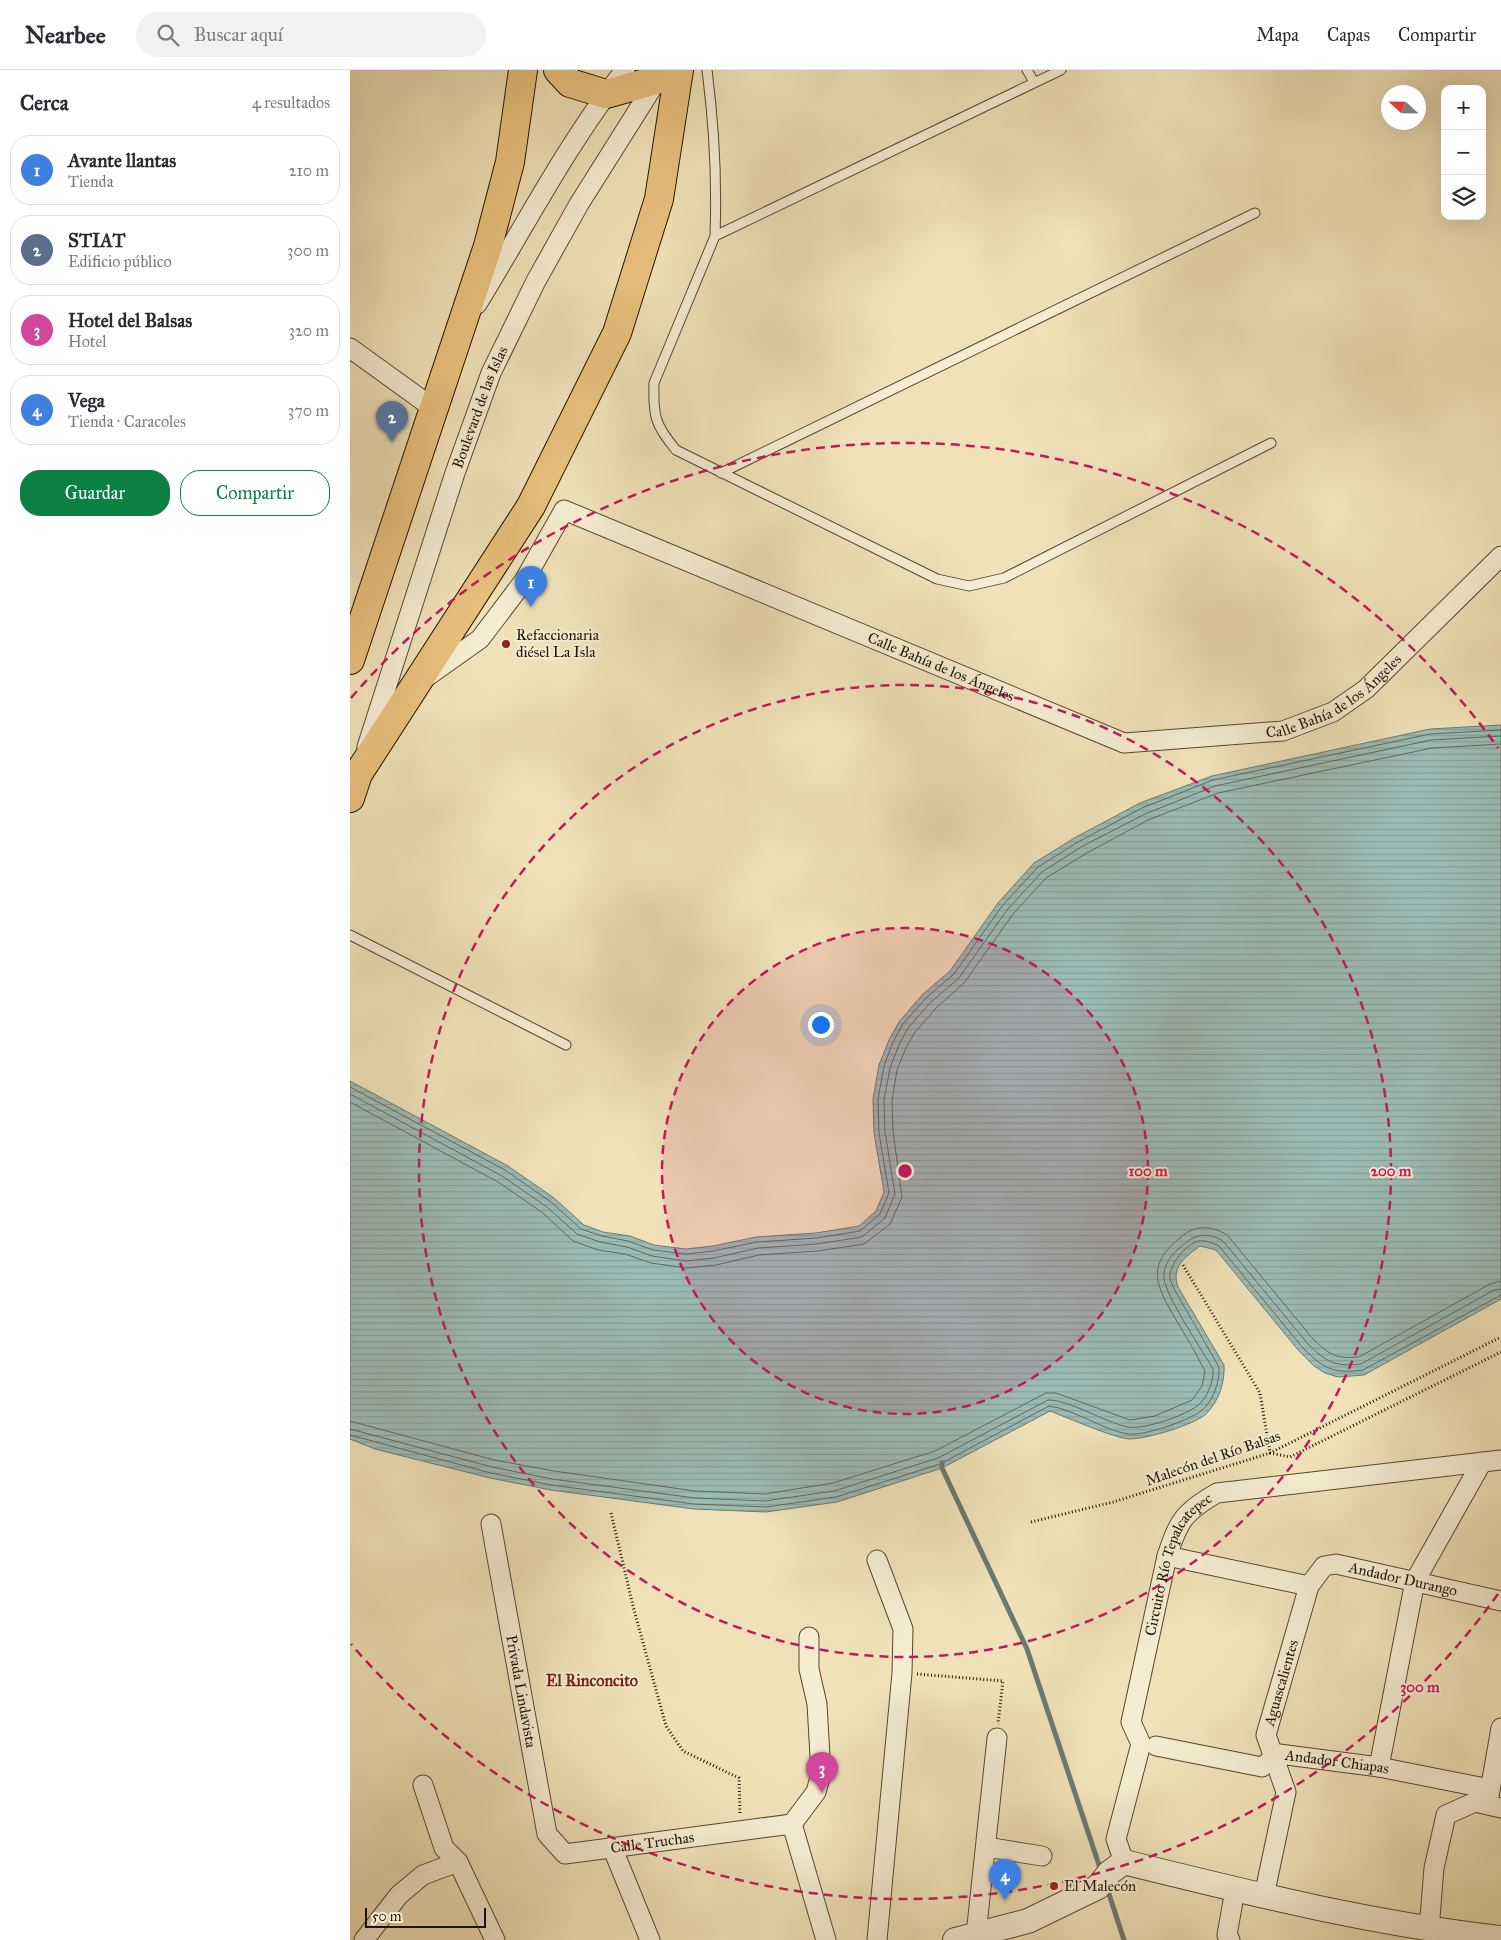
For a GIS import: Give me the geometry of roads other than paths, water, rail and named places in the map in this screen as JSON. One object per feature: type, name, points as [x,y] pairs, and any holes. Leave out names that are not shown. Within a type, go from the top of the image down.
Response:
[{"type":"highway","points":[[350,660],[488,246],[510,162],[523,70]]},
{"type":"highway","points":[[354,786],[415,685],[531,506],[617,333],[659,199],[669,74],[606,94],[570,83],[558,70]]},
{"type":"street","points":[[457,336],[606,94],[625,70]]},
{"type":"street","name":"Boulevard de las Islas","points":[[354,786],[452,482],[491,373],[536,281],[574,213],[669,74]]},
{"type":"street","points":[[350,348],[434,408]]},
{"type":"street","name":"Calle Bahía de los Ángeles","points":[[415,685],[480,639],[524,581],[564,510],[1124,743],[1283,732],[1333,712],[1366,689],[1501,556]]},
{"type":"street","name":"Circuito Río Tepalcatepec","points":[[1110,1874],[1116,1839],[1141,1744],[1131,1722],[1167,1556],[1175,1531],[1192,1508],[1217,1493],[1501,1460]]},
{"type":"street","points":[[1379,1768],[1415,1581],[1482,1462]]},
{"type":"street","name":"Privada Lindavista","points":[[491,1524],[547,1834],[564,1854]]},
{"type":"street","points":[[1167,1556],[1308,1586]]},
{"type":"street","points":[[877,1560],[903,1629],[902,1673],[877,1940]]},
{"type":"street","name":"Andador Durango","points":[[1308,1586],[1324,1566],[1336,1564],[1501,1600]]},
{"type":"street","name":"Aguascalientes","points":[[1264,1896],[1286,1792],[1266,1735],[1308,1586]]},
{"type":"street","points":[[809,1637],[809,1668],[817,1704],[821,1774],[816,1792],[792,1824],[826,1940]]},
{"type":"street","points":[[1422,1932],[1446,1814],[1475,1802],[1493,1801],[1501,1728]]},
{"type":"street","points":[[997,1738],[986,1847],[982,1936],[1028,1921],[1110,1874],[1235,1890],[1422,1932],[1501,1938]]},
{"type":"street","name":"Andador Chiapas","points":[[1156,1746],[1262,1766],[1279,1754],[1379,1768],[1493,1801]]},
{"type":"street","points":[[423,1785],[444,1848],[458,1862],[495,1940]]},
{"type":"street","name":"Calle Truchas","points":[[564,1854],[792,1824]]},
{"type":"street","points":[[612,1847],[650,1940]]},
{"type":"street","points":[[986,1847],[1042,1856]]},
{"type":"street","points":[[364,1940],[399,1895],[423,1875],[458,1862]]},
{"type":"street","points":[[1230,1940],[1227,1935],[1235,1890]]},
{"type":"lane","points":[[707,70],[711,102],[716,204],[715,236],[654,383],[653,407],[659,430],[676,450],[937,579],[968,586],[1004,578],[1271,443]]},
{"type":"lane","points":[[1027,70],[1034,82]]},
{"type":"lane","points":[[715,236],[1061,70]]},
{"type":"lane","points":[[721,472],[1255,213]]},
{"type":"lane","points":[[350,935],[566,1046]]},
{"type":"water","points":[[1501,725],[1501,1299],[1364,1375],[1338,1377],[1325,1373],[1314,1366],[1299,1351],[1216,1250],[1200,1246],[1180,1264],[1176,1280],[1178,1287],[1224,1365],[1224,1371],[1218,1397],[1211,1409],[1200,1418],[1170,1431],[1130,1439],[1103,1432],[1050,1411],[942,1468],[837,1502],[766,1512],[694,1509],[551,1490],[490,1478],[375,1449],[350,1439],[350,1081],[508,1166],[554,1198],[584,1225],[603,1232],[630,1236],[654,1245],[686,1249],[713,1246],[756,1237],[816,1233],[859,1226],[876,1211],[884,1192],[874,1133],[873,1099],[879,1065],[889,1040],[899,1022],[922,995],[950,971],[998,903],[1034,863],[1076,837],[1140,803],[1212,776],[1430,729]]},
{"type":"waterway","points":[[942,1463],[942,1468],[1027,1649],[1101,1871]]},
{"type":"waterway","points":[[1107,1888],[1124,1940]]},
{"type":"place","name":"STIAT","points":[[392,442]]},
{"type":"place","name":"Avante llantas","points":[[531,607]]},
{"type":"place","name":"Refaccionaria diésel La Isla","points":[[506,644]]},
{"type":"place","name":"Hotel del Balsas","points":[[822,1793]]},
{"type":"place","name":"El Malecón","points":[[1054,1886]]},
{"type":"place","name":"Vega","points":[[1005,1900]]},
{"type":"district","name":"El Rinconcito","points":[[592,1680]]}]
